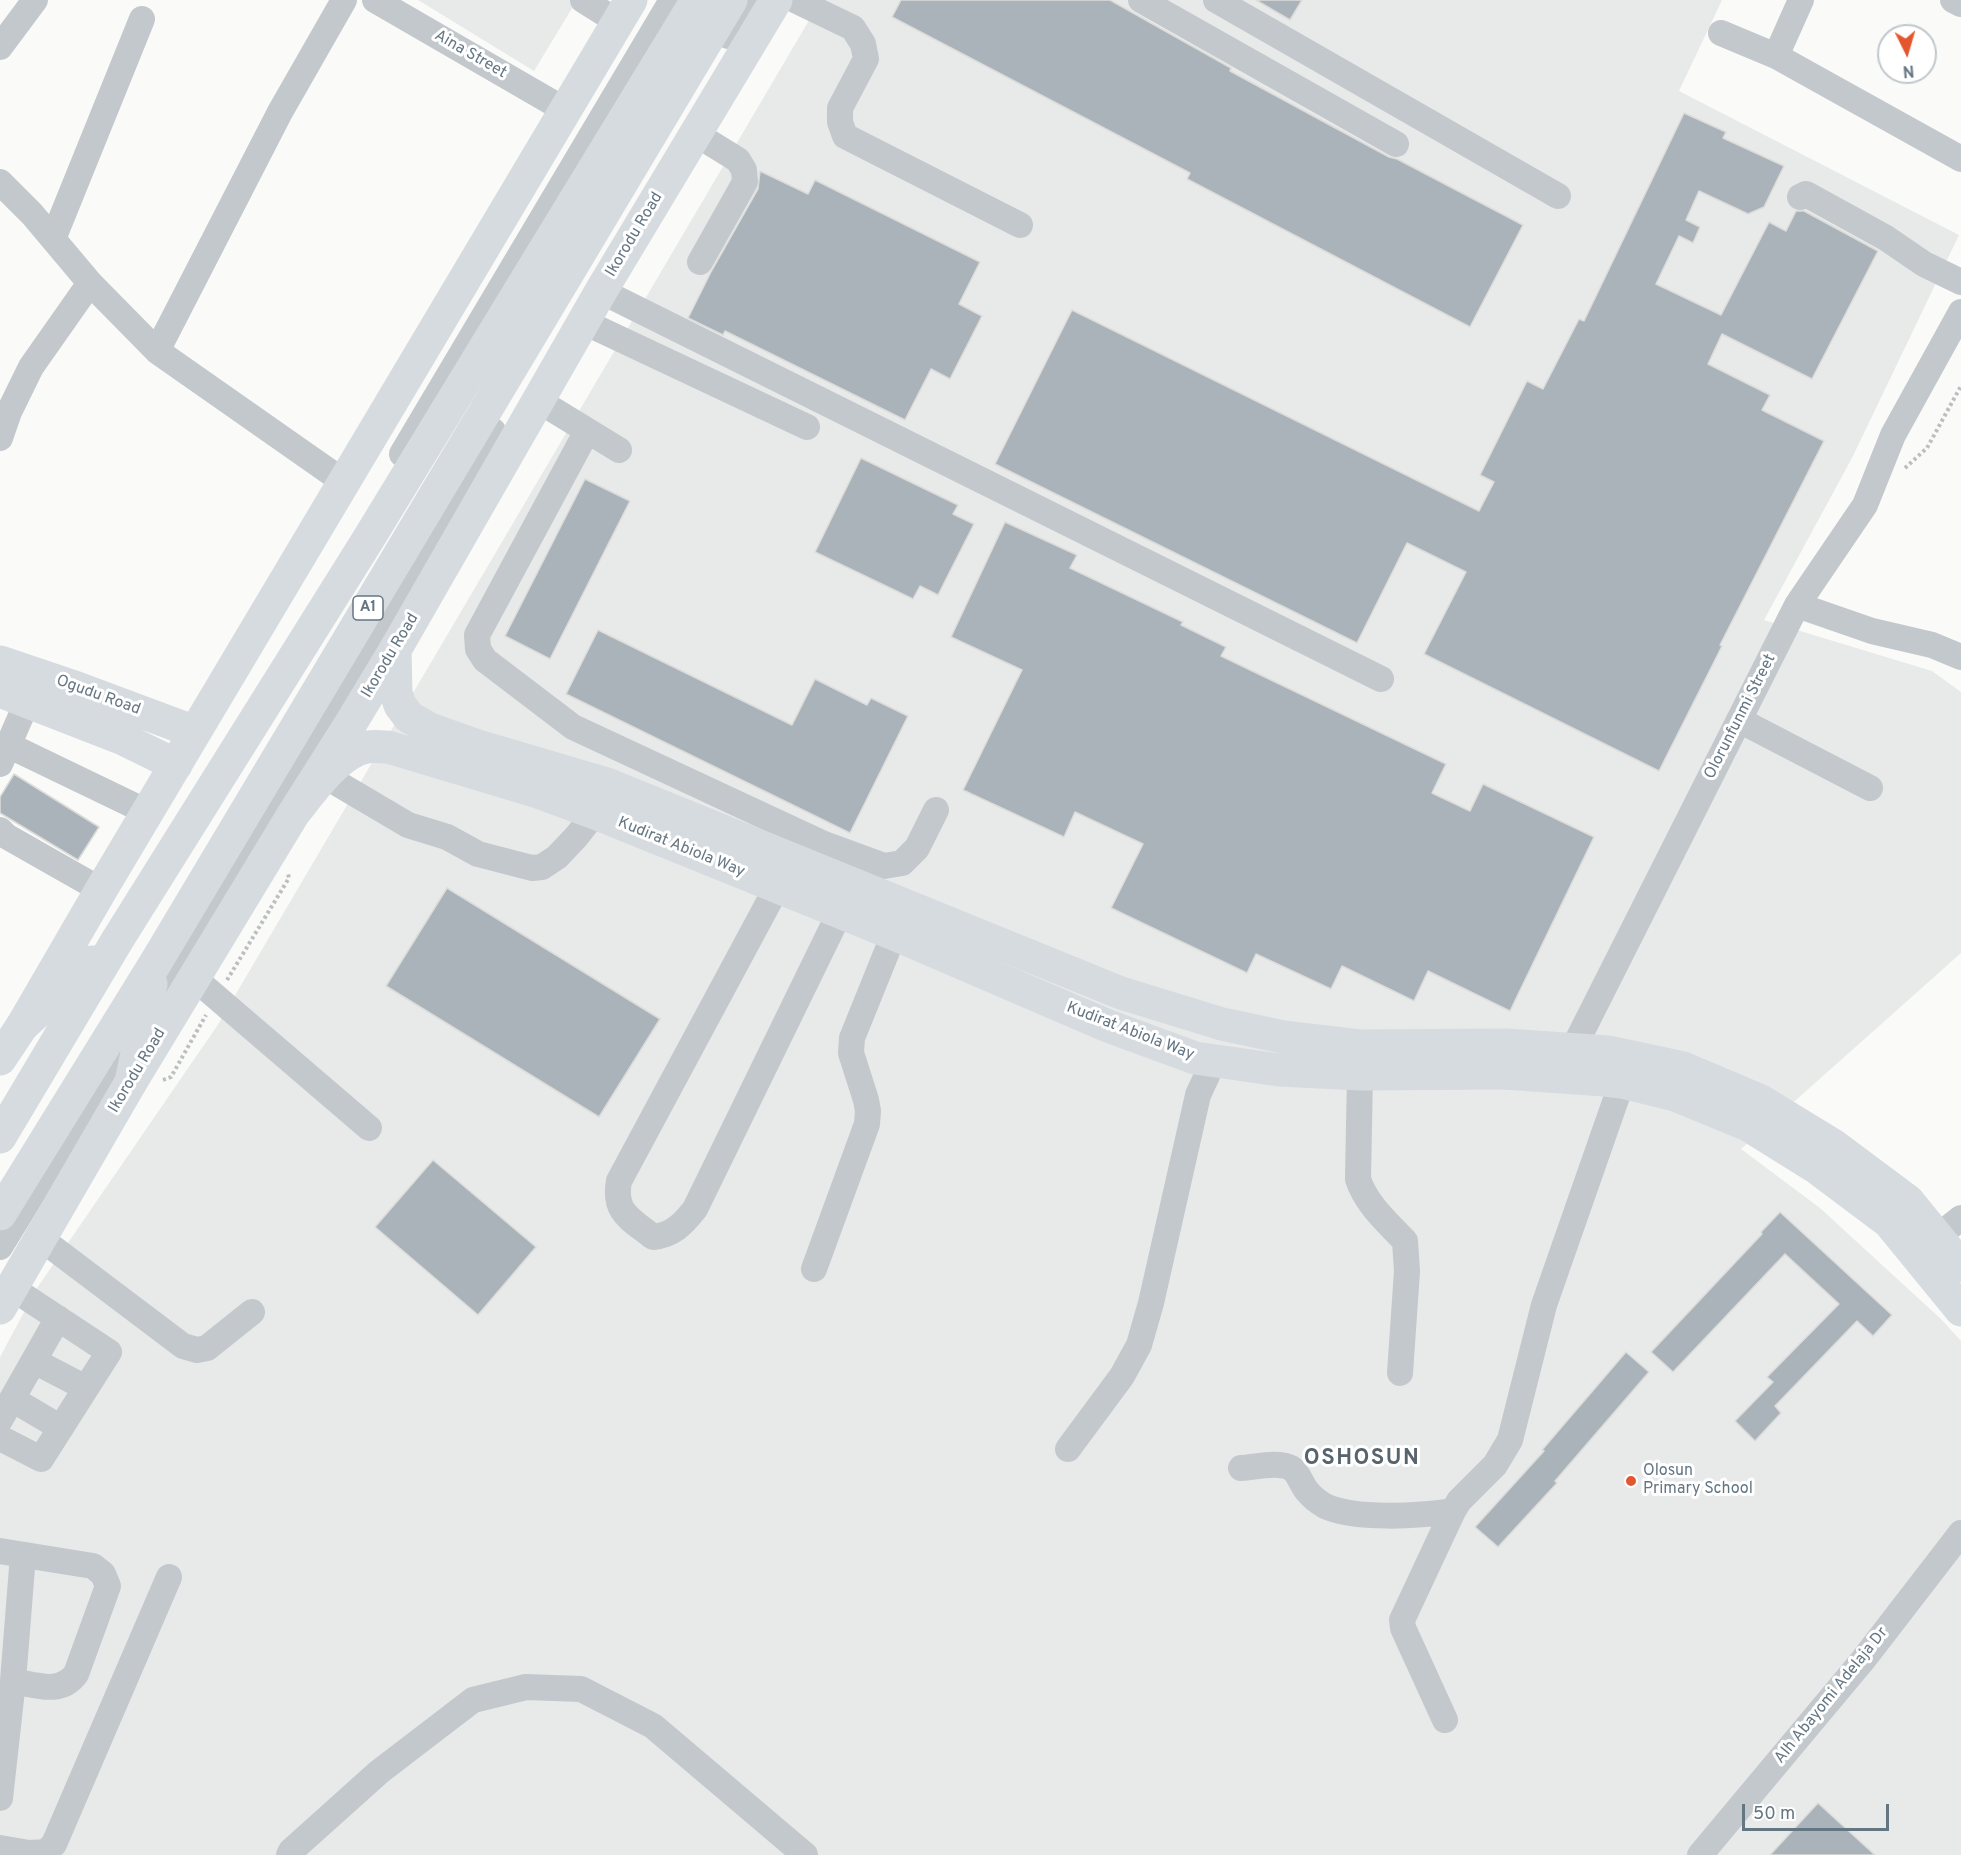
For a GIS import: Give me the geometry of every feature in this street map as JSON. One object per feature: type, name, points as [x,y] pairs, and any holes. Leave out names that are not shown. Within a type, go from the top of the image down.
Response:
[{"type":"main road","name":"A1","points":[[0,1137],[118,939],[369,538],[697,0]]},
{"type":"main road","name":"A1","points":[[0,1214],[156,962],[732,0]]},
{"type":"main road","name":"Ikorodu Road","points":[[6,1298],[131,1083],[209,981],[294,813],[395,650],[602,291],[776,0]]},
{"type":"main road","points":[[0,1059],[22,1026],[100,890],[624,11]]},
{"type":"main road","name":"Kudirat Abiola Way","points":[[395,650],[396,693],[400,705],[410,717],[430,729],[478,746],[601,799],[1121,993],[1222,1024],[1283,1037],[1360,1046],[1506,1045],[1570,1063],[1622,1082],[1675,1095],[1748,1125],[1817,1168],[1889,1222],[1961,1310]]},
{"type":"main road","name":"Ogudu Road","points":[[0,662],[22,689],[176,765]]},
{"type":"main road","name":"Ogudu Road","points":[[22,689],[195,732]]},
{"type":"main road","name":"Kudirat Abiola Way","points":[[294,813],[325,776],[349,754],[368,747],[388,747],[537,792],[601,799],[777,887],[894,934],[1108,1026],[1195,1058],[1280,1070],[1360,1074],[1505,1073],[1570,1063],[1608,1052],[1683,1068],[1761,1101],[1833,1145],[1908,1201],[1949,1227],[1961,1266]]},
{"type":"main road","points":[[22,1026],[118,939]]},
{"type":"main road","points":[[131,1083],[156,962]]},
{"type":"street","points":[[0,47],[34,0]]},
{"type":"street","points":[[157,351],[275,122],[344,0]]},
{"type":"street","name":"Aina Street","points":[[375,0],[565,110]]},
{"type":"street","points":[[583,0],[624,11]]},
{"type":"street","points":[[0,1110],[83,970],[245,716],[348,547],[440,387],[672,0]]},
{"type":"street","points":[[0,1247],[95,1092],[144,1018],[750,0]]},
{"type":"street","points":[[795,0],[853,28],[863,44],[866,59],[840,108],[840,122],[845,136],[1020,225]]},
{"type":"street","points":[[1141,0],[1396,144]]},
{"type":"street","points":[[1216,0],[1558,196]]},
{"type":"street","points":[[1776,56],[1802,0]]},
{"type":"street","points":[[1953,0],[1961,4]]},
{"type":"street","points":[[53,239],[142,19]]},
{"type":"street","points":[[1721,33],[1776,56],[1961,159]]},
{"type":"street","points":[[696,134],[738,160],[744,170],[745,182],[700,262]]},
{"type":"street","points":[[0,182],[32,214],[90,283],[157,351],[344,482]]},
{"type":"street","points":[[1800,197],[1806,194],[1886,238],[1924,264],[1961,282]]},
{"type":"street","points":[[0,438],[9,412],[31,367],[90,283]]},
{"type":"street","points":[[602,291],[1381,679]]},
{"type":"street","name":"Olorunfunmi Street","points":[[1570,1063],[1797,604],[1864,505],[1893,435],[1961,312]]},
{"type":"street","points":[[584,322],[807,427]]},
{"type":"street","points":[[539,401],[619,450]]},
{"type":"street","points":[[587,431],[477,635],[478,649],[485,660],[573,727],[824,844],[884,866],[902,863],[917,848],[936,810]]},
{"type":"street","points":[[1797,604],[1872,631],[1932,645],[1961,657]]},
{"type":"street","points":[[22,689],[4,754],[147,812]]},
{"type":"street","points":[[1739,720],[1870,788]]},
{"type":"street","points":[[325,776],[408,825],[447,837],[478,854],[532,868],[542,867],[557,857],[576,837],[601,799]]},
{"type":"street","points":[[0,830],[6,836],[100,890]]},
{"type":"street","points":[[777,887],[619,1181],[616,1194],[621,1210],[653,1237],[664,1236],[680,1227],[695,1209],[840,912]]},
{"type":"street","points":[[814,1269],[867,1124],[866,1100],[851,1053],[852,1038],[894,934]]},
{"type":"street","points":[[209,981],[369,1128]]},
{"type":"street","points":[[1068,1449],[1122,1376],[1139,1345],[1151,1303],[1198,1095],[1214,1060]]},
{"type":"street","points":[[1360,1074],[1358,1179],[1363,1194],[1405,1241],[1407,1271],[1400,1373]]},
{"type":"street","points":[[1445,1720],[1403,1628],[1402,1620],[1459,1501],[1495,1466],[1510,1440],[1542,1314],[1622,1082]]},
{"type":"street","points":[[40,1239],[183,1346],[197,1350],[207,1348],[252,1312]]},
{"type":"street","points":[[0,1438],[41,1459],[109,1352],[58,1318],[6,1298]]},
{"type":"street","points":[[58,1318],[6,1410],[61,1428]]},
{"type":"street","points":[[34,1361],[86,1388]]},
{"type":"street","points":[[1241,1468],[1278,1465],[1290,1467],[1307,1491],[1316,1499],[1325,1506],[1344,1512],[1417,1515],[1453,1511]]},
{"type":"street","name":"Alh Abayomi Adelaja Dr","points":[[1700,1855],[1863,1660],[1961,1533]]},
{"type":"street","points":[[0,1798],[13,1681],[11,1553],[93,1566],[103,1574],[108,1586],[76,1674],[69,1683],[57,1688],[13,1681]]},
{"type":"street","points":[[0,1848],[29,1853],[46,1852],[54,1844],[169,1577]]},
{"type":"street","points":[[289,1855],[379,1772],[473,1700],[526,1687],[581,1689],[653,1726],[805,1855]]},
{"type":"path","points":[[1904,469],[1927,448],[1961,386]]},
{"type":"path","points":[[209,981],[290,878]]},
{"type":"path","points":[[171,1077],[206,1014]]},
{"type":"shaded area","points":[[418,0],[577,0],[534,71]]},
{"type":"shaded area","points":[[821,0],[1722,0],[1679,91],[1959,235],[1852,458],[1764,620],[1932,671],[1961,692],[1961,953],[1741,1149],[1820,1208],[1942,1320],[1961,1341],[1961,1855],[0,1855],[0,1357],[37,1288],[217,1026]]},
{"type":"building","points":[[901,0],[1110,0],[1231,68],[1230,71],[1389,157],[1397,159],[1523,225],[1470,327],[1187,179],[1190,173],[892,17]]},
{"type":"building","points":[[1256,0],[1302,0],[1290,20]]},
{"type":"building","points":[[1684,113],[1726,132],[1723,138],[1784,166],[1764,207],[1748,214],[1699,191],[1686,220],[1700,227],[1693,243],[1679,236],[1656,284],[1721,315],[1769,222],[1786,231],[1796,211],[1804,211],[1878,251],[1812,379],[1722,334],[1708,364],[1770,395],[1762,410],[1824,441],[1659,771],[1424,654],[1466,572],[1407,543],[1357,643],[995,464],[1072,310],[1479,511],[1494,482],[1480,475],[1527,381],[1543,389],[1579,319],[1584,321]]},
{"type":"building","points":[[760,171],[808,194],[815,180],[980,262],[959,304],[982,316],[950,379],[931,369],[905,420],[725,331],[723,335],[688,318],[758,189]]},
{"type":"building","points":[[861,458],[958,505],[953,514],[974,524],[938,595],[920,586],[913,599],[815,552]]},
{"type":"building","points":[[585,479],[630,501],[550,659],[505,636]]},
{"type":"building","points":[[1005,522],[1077,555],[1070,568],[1183,622],[1181,625],[1226,647],[1221,656],[1446,764],[1432,793],[1470,811],[1483,784],[1594,837],[1510,1011],[1428,971],[1414,1001],[1342,966],[1331,989],[1256,954],[1247,973],[1111,908],[1143,844],[1075,812],[1064,837],[963,790],[1022,670],[951,637]]},
{"type":"building","points":[[598,630],[792,725],[815,679],[867,705],[871,698],[908,716],[850,833],[566,694]]},
{"type":"building","points":[[14,774],[99,827],[78,860],[0,813],[0,797]]},
{"type":"building","points":[[447,888],[660,1019],[599,1117],[386,986]]},
{"type":"building","points":[[433,1160],[536,1247],[478,1315],[375,1227]]},
{"type":"building","points":[[1780,1212],[1892,1315],[1873,1336],[1857,1321],[1775,1406],[1781,1413],[1755,1441],[1735,1421],[1773,1382],[1767,1377],[1839,1304],[1785,1254],[1673,1372],[1651,1352]]},
{"type":"building","points":[[1626,1352],[1649,1372],[1555,1481],[1557,1483],[1498,1547],[1475,1527],[1544,1451],[1542,1450]]},
{"type":"building","points":[[1818,1803],[1875,1855],[1770,1855]]},
{"type":"place","name":"Olosun Primary School","points":[[1631,1481]]},
{"type":"district","name":"OSHOSUN","points":[[1362,1460]]}]
